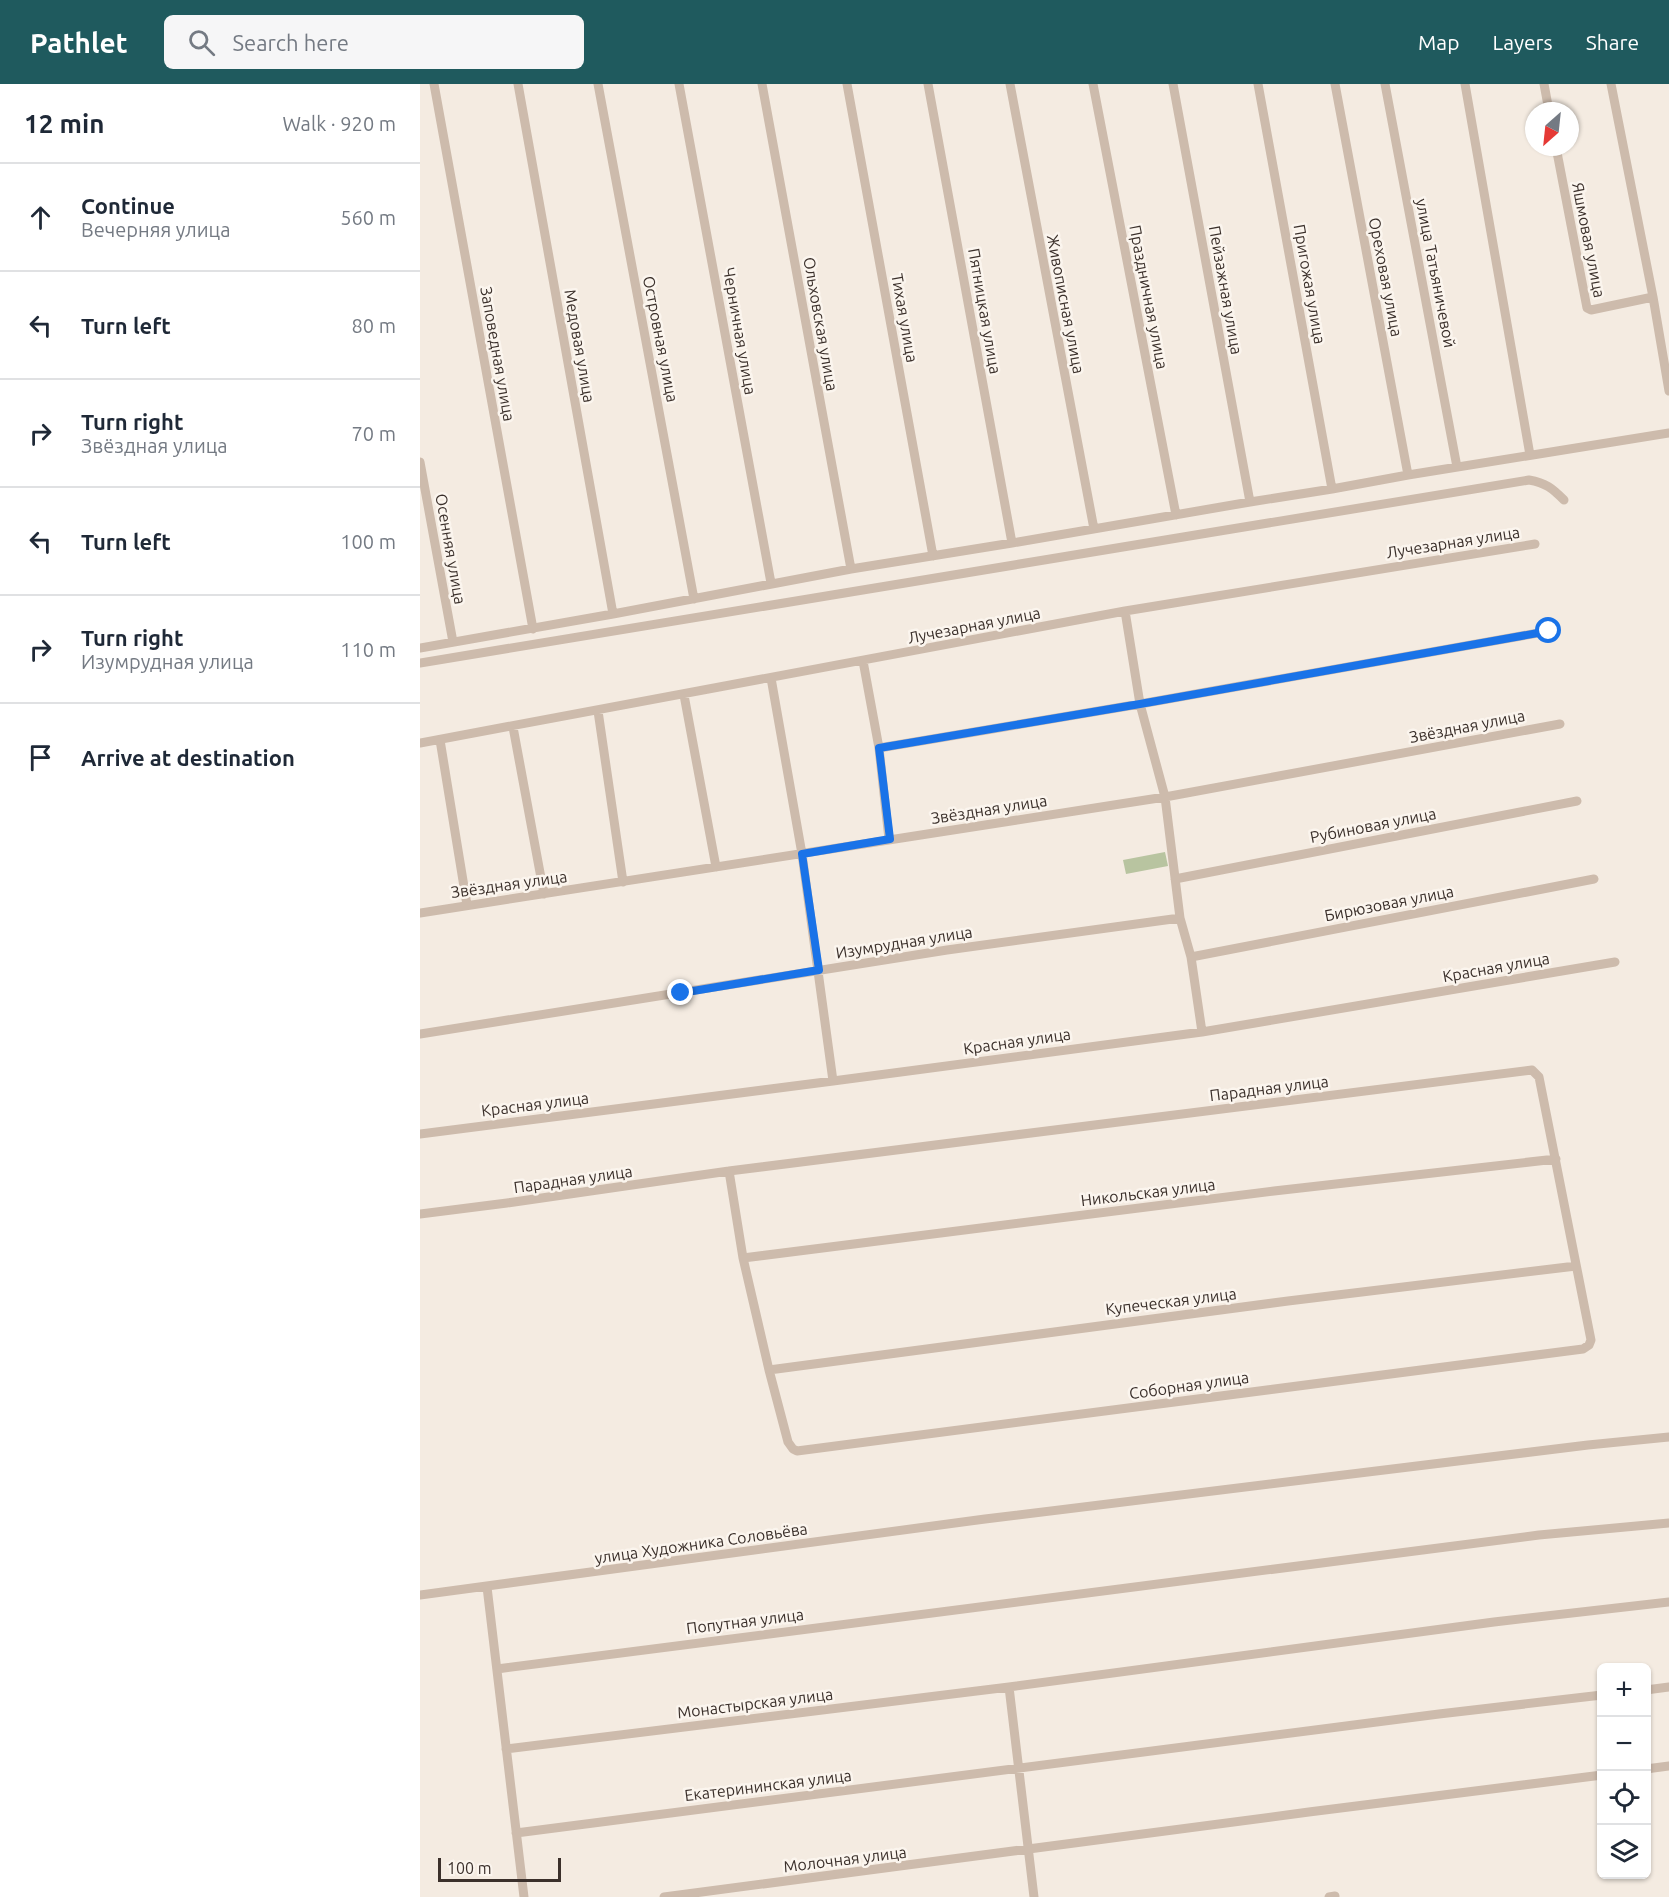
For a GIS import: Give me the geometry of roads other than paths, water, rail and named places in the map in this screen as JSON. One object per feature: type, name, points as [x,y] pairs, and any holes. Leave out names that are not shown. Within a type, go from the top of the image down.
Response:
[{"type":"street","name":"Заповедная улица","points":[[434,84],[533,628]]},
{"type":"street","name":"Медовая улица","points":[[518,84],[613,614]]},
{"type":"street","name":"Островная улица","points":[[598,84],[694,599]]},
{"type":"street","name":"Черничная улица","points":[[679,84],[771,583]]},
{"type":"street","name":"Ольховская улица","points":[[762,84],[851,569]]},
{"type":"street","name":"Тихая улица","points":[[847,84],[933,556]]},
{"type":"street","name":"Пятницкая улица","points":[[928,84],[1012,543]]},
{"type":"street","name":"Живописная улица","points":[[1010,84],[1094,529]]},
{"type":"street","name":"Праздничная улица","points":[[1093,84],[1176,515]]},
{"type":"street","name":"Пейзажная улица","points":[[1173,84],[1250,502]]},
{"type":"street","name":"Пригожая улица","points":[[1258,84],[1332,489]]},
{"type":"street","name":"Ореховая улица","points":[[1335,84],[1408,475]]},
{"type":"street","name":"улица Татьяничевой","points":[[1385,84],[1457,467]]},
{"type":"street","points":[[1465,84],[1530,455]]},
{"type":"street","points":[[1544,84],[1547,102]]},
{"type":"street","points":[[1611,84],[1669,391]]},
{"type":"street","name":"Яшмовая улица","points":[[1558,156],[1587,308],[1591,310],[1653,297]]},
{"type":"street","points":[[420,648],[851,569],[1408,475],[1669,434]]},
{"type":"street","name":"Осенняя улица","points":[[420,462],[453,642]]},
{"type":"street","points":[[420,663],[1529,480],[1543,483],[1554,489],[1564,500]]},
{"type":"street","name":"Лучезарная улица","points":[[420,744],[1125,611],[1535,544]]},
{"type":"street","points":[[1125,611],[1140,704],[1165,797],[1180,918],[1191,957],[1202,1032]]},
{"type":"street","points":[[879,748],[1549,631]]},
{"type":"street","points":[[863,661],[879,748],[890,839]]},
{"type":"street","points":[[771,678],[802,854],[833,1081]]},
{"type":"street","points":[[684,695],[716,867]]},
{"type":"street","points":[[598,711],[623,882]]},
{"type":"street","name":"Звёздная улица","points":[[420,913],[1165,797],[1560,724]]},
{"type":"street","points":[[513,727],[544,894]]},
{"type":"street","points":[[440,740],[467,905]]},
{"type":"street","name":"Рубиновая улица","points":[[1175,879],[1576,801]]},
{"type":"street","name":"Бирюзовая улица","points":[[1191,957],[1594,879]]},
{"type":"street","name":"Изумрудная улица","points":[[420,1034],[947,950],[1180,918]]},
{"type":"street","name":"Красная улица","points":[[420,1134],[1202,1032],[1615,962]]},
{"type":"street","name":"Парадная улица","points":[[420,1214],[729,1171],[1529,1070],[1535,1072],[1539,1077],[1591,1335],[1589,1345]]},
{"type":"street","name":"Никольская улица","points":[[743,1258],[1275,1191],[1556,1159]]},
{"type":"street","points":[[729,1171],[743,1258],[769,1370]]},
{"type":"street","name":"Купеческая улица","points":[[769,1370],[1288,1301],[1576,1266]]},
{"type":"street","name":"Соборная улица","points":[[769,1370],[788,1442],[793,1449],[801,1451],[1583,1349],[1589,1345]]},
{"type":"street","name":"улица Художника Соловьёва","points":[[420,1595],[985,1519],[1669,1437]]},
{"type":"street","name":"Попутная улица","points":[[497,1669],[1539,1535],[1669,1523]]},
{"type":"street","points":[[487,1587],[525,1897]]},
{"type":"street","name":"Монастырская улица","points":[[506,1749],[1494,1622],[1669,1602]]},
{"type":"street","points":[[1009,1686],[1021,1768],[1034,1897]]},
{"type":"street","points":[[1651,1689],[1669,1687]]},
{"type":"street","name":"Екатерининская улица","points":[[516,1833],[1597,1696]]},
{"type":"street","points":[[1651,1768],[1669,1766]]},
{"type":"street","name":"Молочная улица","points":[[664,1897],[1597,1776]]},
{"type":"street","points":[[1329,1897],[1335,1896]]}]
